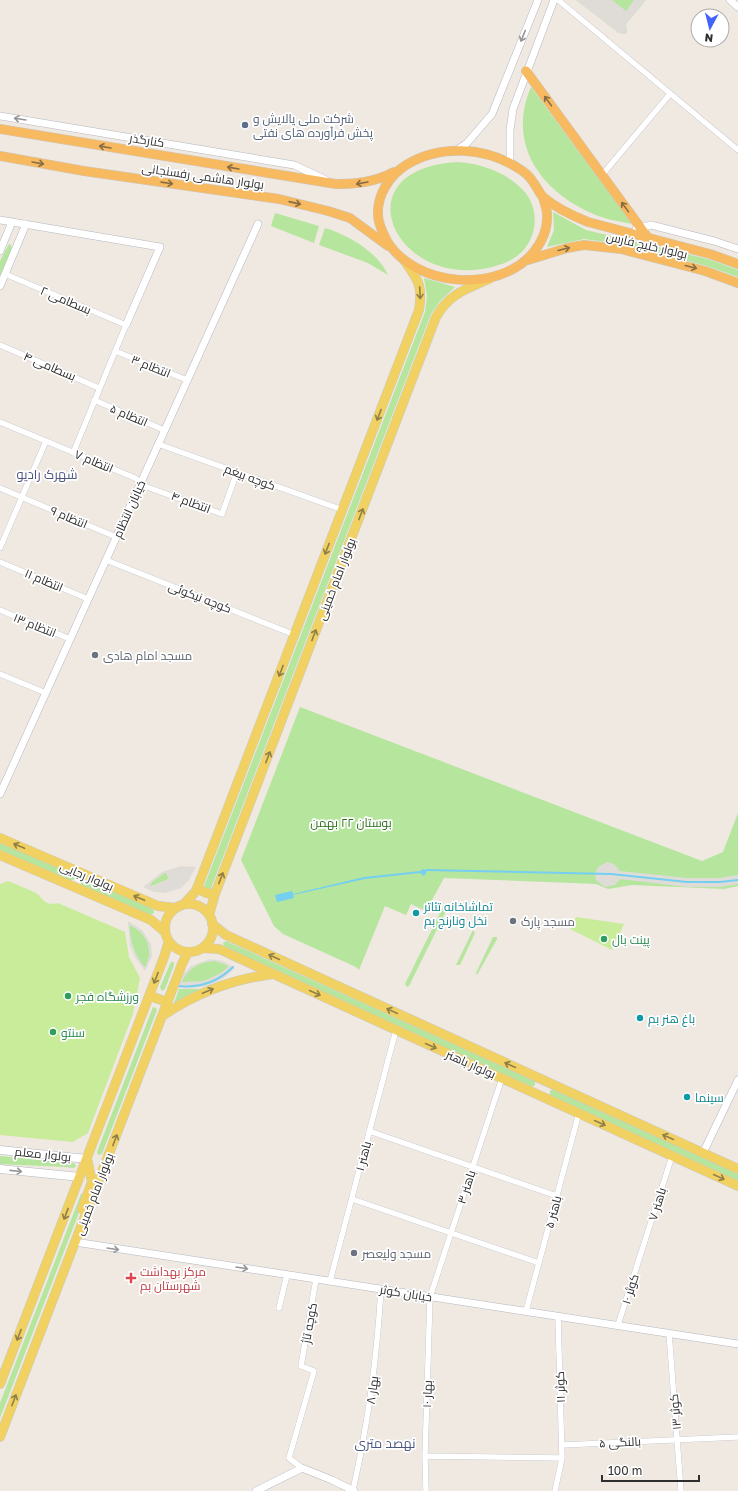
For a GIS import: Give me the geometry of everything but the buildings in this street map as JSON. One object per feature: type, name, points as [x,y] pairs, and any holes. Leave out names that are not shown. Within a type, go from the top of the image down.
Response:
[{"type":"highway","points":[[526,71],[648,238]]},
{"type":"highway","name":"بولوار هاشمی رفسنجانی","points":[[0,129],[336,184],[358,184],[380,179],[420,158],[436,153],[457,150],[479,152],[519,168],[533,182],[543,197]]},
{"type":"highway","name":"بولوار هاشمی رفسنجانی","points":[[0,156],[84,171],[280,200],[328,211],[350,218],[392,248]]},
{"type":"highway","points":[[398,170],[387,184],[379,199],[378,216],[382,233],[392,248],[403,259],[425,271],[445,278],[468,280],[489,278],[509,271],[526,260],[538,246],[546,231],[547,214],[543,197]]},
{"type":"highway","name":"بولوار خلیج فارس","points":[[543,197],[583,220],[710,254],[738,264]]},
{"type":"highway","name":"بولوار خلیج فارس","points":[[526,260],[567,248],[584,245],[621,249],[705,271],[738,283]]},
{"type":"main road","name":"بولوار امام خمینی","points":[[180,906],[197,888],[419,310],[421,296],[419,282],[403,259]]},
{"type":"main road","name":"بولوار امام خمینی","points":[[211,919],[215,894],[436,317],[444,305],[455,294],[500,274]]},
{"type":"main road","name":"بولوار رجایی","points":[[0,838],[158,906],[180,906]]},
{"type":"main road","name":"بولوار رجایی","points":[[0,855],[151,920],[167,936]]},
{"type":"main road","points":[[69,884],[74,884],[79,880],[79,874],[75,870]]},
{"type":"main road","points":[[197,888],[206,894],[215,894]]},
{"type":"main road","points":[[180,906],[198,906],[211,919],[211,938],[202,948],[188,952],[175,948],[167,936],[167,918],[180,906]]},
{"type":"main road","name":"بولوار باهنر","points":[[211,919],[226,935],[738,1169]]},
{"type":"main road","name":"بولوار امام خمینی","points":[[0,1384],[150,996],[164,957],[167,936]]},
{"type":"main road","name":"بولوار باهنر","points":[[202,948],[219,950],[738,1186]]},
{"type":"main road","name":"بولوار امام خمینی","points":[[0,1437],[167,1002],[188,952]]},
{"type":"main road","points":[[162,1016],[184,1002],[217,987],[246,978],[273,974]]},
{"type":"main road","points":[[150,996],[167,1002]]},
{"type":"main road","points":[[539,1095],[546,1081]]},
{"type":"main road","name":"بولوار معلم","points":[[0,1150],[87,1159]]},
{"type":"main road","points":[[54,1295],[55,1282],[92,1182],[87,1159]]},
{"type":"main road","points":[[80,1177],[107,1160]]},
{"type":"main road","name":"بولوار معلم","points":[[0,1169],[80,1177]]},
{"type":"main road","points":[[75,1189],[92,1182]]},
{"type":"street","points":[[457,150],[467,143],[492,114],[538,0]]},
{"type":"street","points":[[510,164],[510,130],[512,109],[554,0]]},
{"type":"street","points":[[558,0],[738,150]]},
{"type":"street","points":[[730,0],[738,7]]},
{"type":"street","points":[[602,175],[670,94]]},
{"type":"street","name":"کنارگذر","points":[[0,116],[294,165],[336,184]]},
{"type":"street","points":[[0,220],[160,247],[99,388],[73,453]]},
{"type":"street","points":[[2,247],[12,222]]},
{"type":"street","points":[[0,286],[26,224]]},
{"type":"street","name":"خیابان انتظام","points":[[0,794],[258,224]]},
{"type":"street","points":[[625,232],[651,225],[714,241],[738,250]]},
{"type":"street","points":[[2,247],[8,240],[12,240],[16,249]]},
{"type":"street","name":"بسطامی ۲","points":[[5,274],[126,325]]},
{"type":"street","name":"بسطامی ۴","points":[[0,345],[99,388]]},
{"type":"street","name":"انتظام ۳","points":[[115,351],[187,380]]},
{"type":"street","name":"انتظام ۵","points":[[94,400],[164,430]]},
{"type":"street","name":"انتظام ۷","points":[[0,422],[141,482]]},
{"type":"street","points":[[0,548],[46,441]]},
{"type":"street","name":"کوچه بیغم","points":[[158,444],[342,510]]},
{"type":"street","name":"انتظام ۴","points":[[141,482],[147,487],[222,514],[237,472]]},
{"type":"street","name":"انتظام ۹","points":[[0,488],[116,537]]},
{"type":"street","name":"کوچه نیکوئی","points":[[106,560],[295,635]]},
{"type":"street","name":"انتظام ۱۱","points":[[0,562],[88,599]]},
{"type":"street","name":"انتظام ۱۳","points":[[0,610],[70,639]]},
{"type":"street","points":[[0,674],[46,693]]},
{"type":"street","name":"باهنر ۱","points":[[330,1281],[396,1030]]},
{"type":"street","name":"باهنر ۳","points":[[430,1297],[502,1078]]},
{"type":"street","points":[[703,1153],[738,1080]]},
{"type":"street","name":"باهنر ۵","points":[[526,1311],[579,1114]]},
{"type":"street","points":[[369,1131],[557,1196]]},
{"type":"street","name":"باهنر ۷","points":[[641,1252],[672,1156]]},
{"type":"street","points":[[352,1199],[539,1263]]},
{"type":"street","name":"خیابان کوثر","points":[[75,1242],[738,1344]]},
{"type":"street","name":"کوثر ۱۰","points":[[618,1325],[641,1252]]},
{"type":"street","points":[[279,1308],[287,1275]]},
{"type":"street","name":"کوچه تاژ","points":[[302,1468],[289,1458],[314,1371],[301,1366],[316,1279]]},
{"type":"street","name":"بهار ۸","points":[[354,1491],[371,1397],[378,1330],[380,1289]]},
{"type":"street","name":"بهار ۱۰","points":[[426,1491],[430,1297]]},
{"type":"street","name":"کوثر ۱۱","points":[[555,1491],[562,1458],[558,1316]]},
{"type":"street","name":"کوثر ۱۳","points":[[668,1333],[681,1491]]},
{"type":"street","name":"بالنگی ۵","points":[[562,1445],[738,1437]]},
{"type":"street","points":[[426,1456],[562,1458]]},
{"type":"street","points":[[256,1491],[302,1468],[354,1491]]},
{"type":"green space","points":[[576,0],[646,0],[626,24],[627,34],[619,33]]},
{"type":"green space","points":[[531,87],[632,224],[591,213],[556,191],[543,177],[532,162],[526,145],[523,127],[525,108]]},
{"type":"green space","points":[[458,162],[485,167],[509,178],[523,190],[529,198],[535,217],[532,236],[522,252],[514,258],[499,265],[482,269],[450,269],[424,259],[404,243],[393,223],[391,202],[400,183],[422,169]]},
{"type":"green space","points":[[553,212],[586,230],[708,259],[738,270],[738,277],[707,266],[622,244],[584,239],[547,247],[554,230]]},
{"type":"green space","points":[[275,213],[319,226],[314,243],[271,226]]},
{"type":"green space","points":[[325,228],[343,235],[370,252],[388,275],[368,263],[319,245]]},
{"type":"green space","points":[[9,244],[12,248],[0,276],[0,261]]},
{"type":"green space","points":[[424,278],[455,287],[440,301],[431,314],[210,891],[203,889],[425,312],[427,296]]},
{"type":"green space","name":"بوستان ۲۲ بهمن","points":[[300,707],[702,861],[723,852],[738,813],[738,886],[724,889],[632,885],[608,889],[596,884],[444,878],[426,911],[411,904],[406,915],[385,906],[359,970],[356,967],[283,934],[274,926],[241,860]]},
{"type":"green space","points":[[0,842],[74,875],[75,879],[70,881],[0,850]]},
{"type":"green space","points":[[166,872],[169,879],[149,887],[153,881]]},
{"type":"green space","points":[[83,878],[153,908],[154,913],[150,915],[80,885]]},
{"type":"green space","name":"ورزشگاه فجر","points":[[8,881],[34,892],[49,904],[58,903],[125,932],[129,957],[140,978],[133,1014],[88,1133],[73,1142],[0,1135],[0,884]]},
{"type":"green space","points":[[444,905],[447,906],[447,909],[409,986],[407,987],[405,984]]},
{"type":"green space","name":"پینت بال","points":[[576,917],[624,924],[612,950],[570,929]]},
{"type":"green space","points":[[129,925],[141,932],[148,943],[149,955],[145,968],[133,948]]},
{"type":"green space","points":[[473,930],[475,933],[460,965],[456,965]]},
{"type":"green space","points":[[493,937],[497,937],[497,939],[477,975],[476,973]]},
{"type":"green space","points":[[226,941],[535,1081],[535,1085],[532,1087],[224,947],[223,943]]},
{"type":"green space","points":[[216,961],[229,966],[213,978],[201,982],[181,983],[190,969],[205,962]]},
{"type":"green space","points":[[171,962],[174,962],[174,965],[165,989],[162,991],[160,987]]},
{"type":"green space","points":[[179,989],[201,989],[174,1003]]},
{"type":"green space","points":[[153,1007],[157,1010],[102,1154],[98,1155],[97,1152]]},
{"type":"green space","points":[[553,1089],[738,1173],[738,1182],[550,1096],[550,1091]]},
{"type":"green space","points":[[0,1156],[74,1163],[76,1166],[74,1168],[0,1164]]},
{"type":"green space","points":[[81,1194],[85,1197],[0,1418],[0,1403]]},
{"type":"shaded area","points":[[576,0],[612,0],[626,11],[634,0],[646,0],[626,24],[627,34],[619,33]]},
{"type":"shaded area","points":[[607,862],[614,864],[620,871],[687,878],[719,878],[738,875],[738,884],[720,887],[687,887],[620,879],[615,885],[605,887],[596,880],[595,874],[598,867]]},
{"type":"shaded area","points":[[181,866],[196,867],[189,880],[181,888],[165,893],[154,892],[143,887],[162,872]],"holes":[[[166,872],[169,879],[149,887],[153,881]]]},
{"type":"shaded area","points":[[128,921],[142,930],[151,944],[152,956],[145,971],[135,957],[130,946]],"holes":[[[129,925],[138,929],[147,940],[150,954],[145,968],[133,950]]]},
{"type":"shaded area","points":[[210,959],[223,961],[235,968],[224,978],[211,985],[192,989],[177,988],[182,975],[191,966]],"holes":[[[216,961],[229,966],[221,973],[204,981],[181,982],[193,967],[204,962]]]},
{"type":"water","points":[[423,869],[427,871],[424,876],[420,873],[365,879],[293,895],[294,898],[277,902],[275,895],[292,891],[293,894],[364,877],[420,871]]},
{"type":"waterway","points":[[426,870],[611,874],[687,882],[720,882],[738,880]]},
{"type":"waterway","points":[[178,986],[193,986],[208,983],[221,977],[233,967]]},
{"type":"place","name":"شرکت ملی پالایش و پخش فرآورده های نفتی","points":[[245,125]]},
{"type":"place","name":"مسجد امام هادی","points":[[95,655]]},
{"type":"place","name":"تماشاخانه تئاتر نخل ونارنج بم","points":[[416,913]]},
{"type":"place","name":"مسجد پارک","points":[[513,921]]},
{"type":"place","name":"پینت بال","points":[[604,939]]},
{"type":"place","name":"ورزشگاه فجر","points":[[68,996]]},
{"type":"place","name":"باغ هنر بم","points":[[640,1018]]},
{"type":"place","name":"سنتو","points":[[53,1032]]},
{"type":"place","name":"سینما","points":[[687,1097]]},
{"type":"place","name":"مسجد ولیعصر","points":[[354,1253]]},
{"type":"place","name":"مرکز بهداشت شهرستان بم","points":[[131,1278]]},
{"type":"district","name":"شهرک رادیو","points":[[47,474]]},
{"type":"district","name":"نهصد متری","points":[[385,1443]]}]
